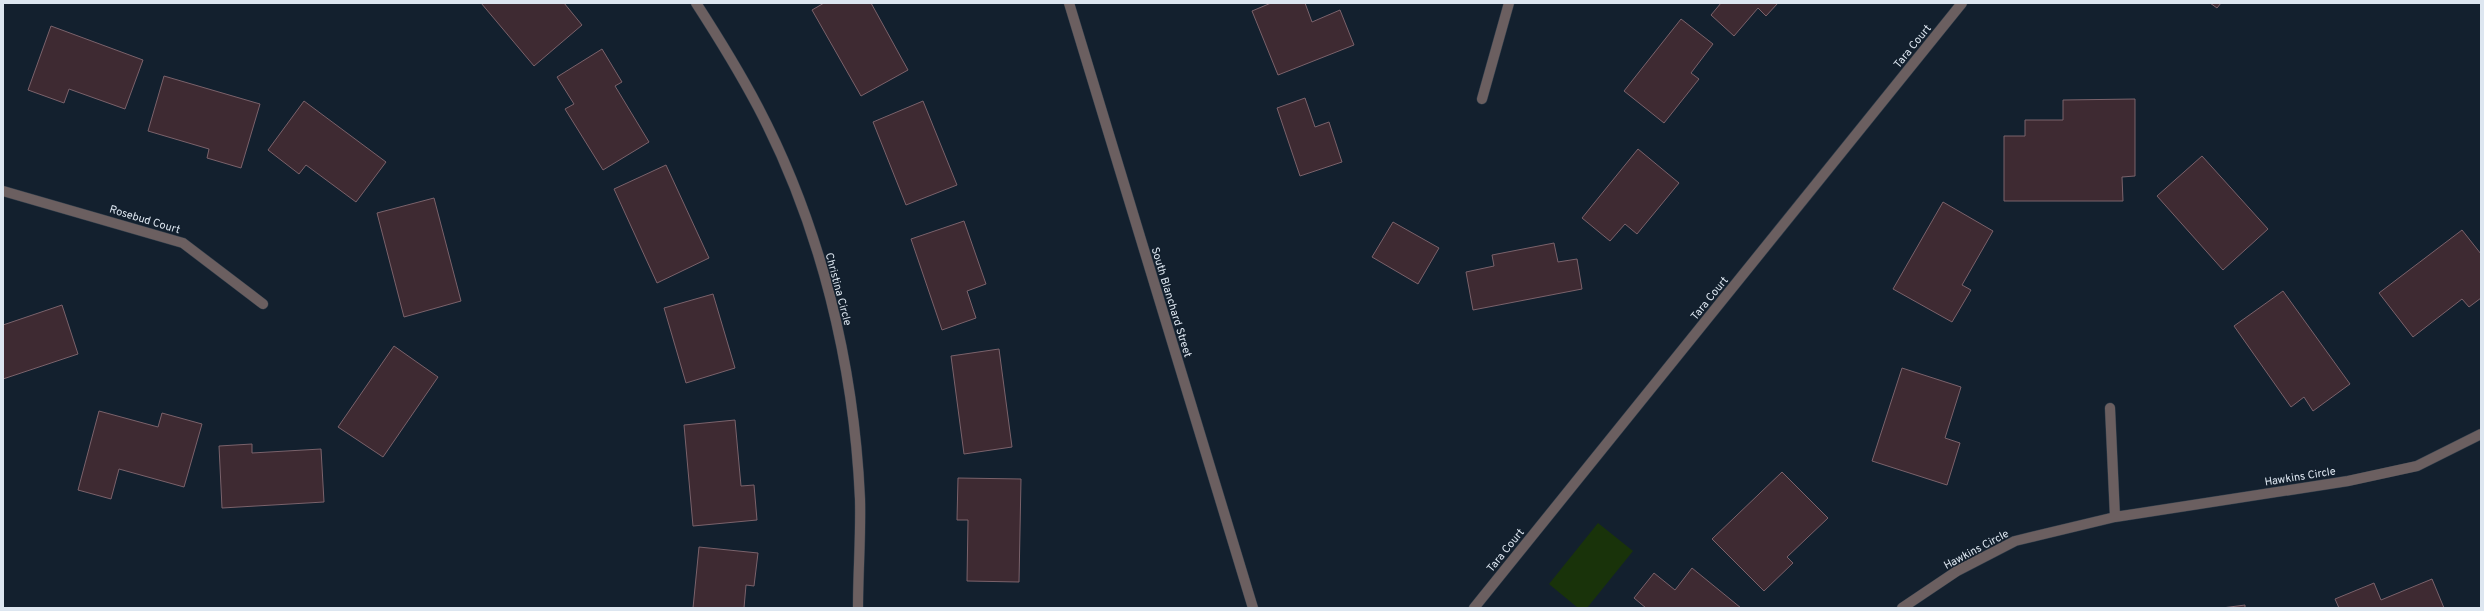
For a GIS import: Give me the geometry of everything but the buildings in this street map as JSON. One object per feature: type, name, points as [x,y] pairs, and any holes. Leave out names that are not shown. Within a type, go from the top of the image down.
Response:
[{"type":"street","name":"Christina Circle","points":[[696,3],[729,55],[759,109],[797,194],[821,266],[840,340],[852,413],[860,499],[858,608]]},
{"type":"street","name":"South Blanchard Street","points":[[1069,3],[1253,608]]},
{"type":"street","points":[[1482,99],[1509,3]]},
{"type":"street","name":"Tara Court","points":[[1474,608],[1962,3]]},
{"type":"street","name":"Rosebud Court","points":[[3,191],[183,243],[263,304]]},
{"type":"street","points":[[2110,408],[2115,517]]},
{"type":"street","name":"Hawkins Circle","points":[[1902,608],[1957,571],[2015,541],[2115,517],[2348,481],[2416,466],[2481,434]]},
{"type":"green space","points":[[1598,523],[1633,551],[1587,608],[1578,608],[1549,584]]}]
